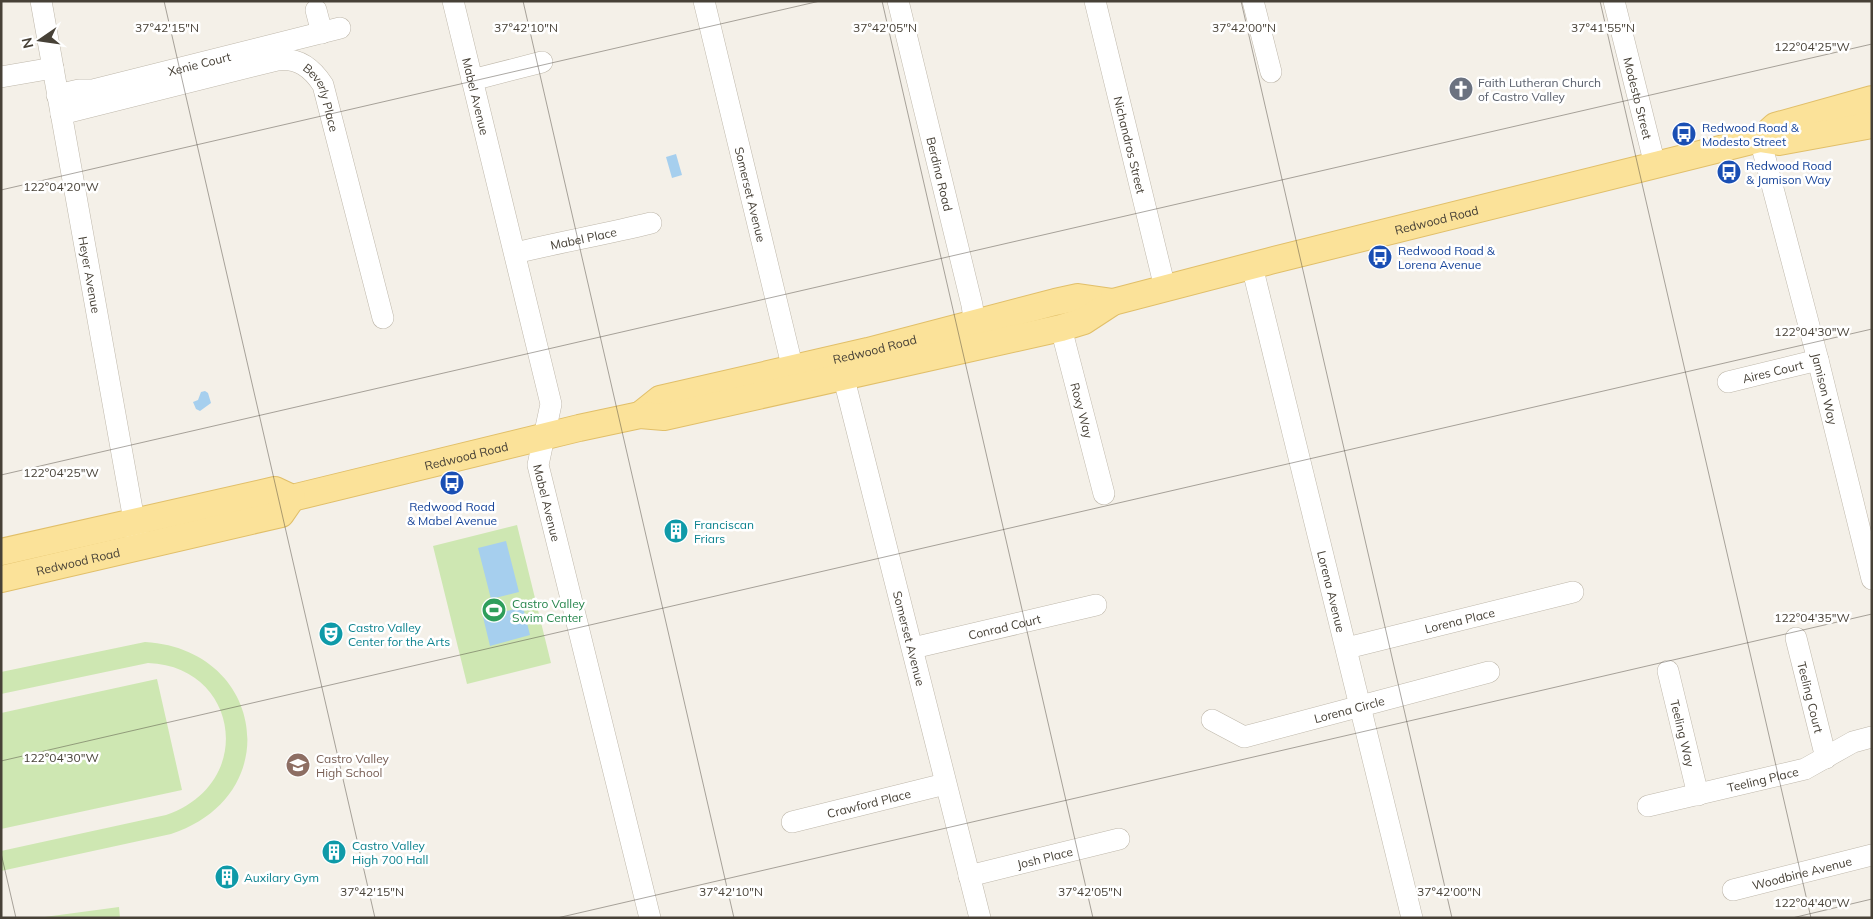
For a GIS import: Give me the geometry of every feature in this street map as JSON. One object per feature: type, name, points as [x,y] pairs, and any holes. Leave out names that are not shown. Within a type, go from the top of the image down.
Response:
[{"type":"main road","name":"Redwood Road","points":[[1760,139],[1775,126],[1872,99]]},
{"type":"main road","name":"Redwood Road","points":[[976,334],[1061,328],[1084,321],[1113,302],[1655,165],[1760,139],[1779,142],[1872,125]]},
{"type":"main road","name":"Redwood Road","points":[[1,552],[275,490],[292,498],[543,436],[640,415],[660,399],[841,368],[976,334],[1078,297],[1113,302]]},
{"type":"main road","name":"Redwood Road","points":[[1,579],[281,514],[292,498]]},
{"type":"street","name":"Heyer Avenue","points":[[41,1],[140,548]]},
{"type":"street","name":"Mabel Avenue","points":[[453,1],[551,404],[538,465],[650,918]]},
{"type":"street","name":"Somerset Avenue","points":[[704,1],[795,377]]},
{"type":"street","name":"Berdina Road","points":[[898,1],[976,334]]},
{"type":"street","name":"Nichandros Street","points":[[1095,1],[1165,288]]},
{"type":"street","points":[[1253,1],[1271,72]]},
{"type":"street","name":"Modesto Street","points":[[1614,1],[1655,165]]},
{"type":"street","name":"Xenie Court","points":[[59,105],[78,90],[92,90],[331,30],[316,10]]},
{"type":"street","name":"Beverly Place","points":[[59,105],[277,60],[288,59],[305,65],[315,72],[323,85],[383,318]]},
{"type":"street","points":[[472,80],[542,62]]},
{"type":"street","points":[[1,77],[53,68]]},
{"type":"street","name":"Jamison Way","points":[[1760,139],[1871,573]]},
{"type":"street","name":"Mabel Place","points":[[515,253],[651,223]]},
{"type":"street","name":"Lorena Avenue","points":[[1252,266],[1412,918]]},
{"type":"street","name":"Roxy Way","points":[[1061,328],[1104,494]]},
{"type":"street","name":"Aires Court","points":[[1728,382],[1818,360]]},
{"type":"street","name":"Somerset Avenue","points":[[841,368],[980,918]]},
{"type":"street","name":"Lorena Place","points":[[1347,648],[1573,592]]},
{"type":"street","name":"Conrad Court","points":[[913,648],[1096,605]]},
{"type":"street","name":"Teeling Court","points":[[1796,638],[1826,758]]},
{"type":"street","name":"Teeling Way","points":[[1668,671],[1698,795]]},
{"type":"street","name":"Lorena Circle","points":[[1212,720],[1244,737],[1489,672]]},
{"type":"street","name":"Teeling Place","points":[[1648,806],[1805,769],[1853,742],[1872,738]]},
{"type":"street","name":"Crawford Place","points":[[792,822],[945,784]]},
{"type":"street","name":"Josh Place","points":[[969,876],[1119,838]]},
{"type":"street","name":"Woodbine Avenue","points":[[1733,890],[1872,855]]},
{"type":"green space","name":"Castro Valley Swim Center","points":[[517,525],[551,663],[467,684],[433,546]]},
{"type":"green space","points":[[145,642],[185,651],[216,670],[237,696],[246,726],[245,758],[233,789],[208,815],[171,834],[1,871],[1,851],[166,815],[195,800],[214,779],[224,754],[225,728],[218,704],[202,684],[179,669],[148,663],[1,694],[1,672]]},
{"type":"green space","points":[[157,679],[182,790],[1,829],[1,713]]},
{"type":"green space","points":[[119,907],[120,918],[37,918]]},
{"type":"water","points":[[676,154],[682,175],[672,178],[666,157]]},
{"type":"water","points":[[205,391],[208,393],[211,403],[200,411],[196,409],[193,402],[198,400],[201,392]]},
{"type":"water","points":[[506,541],[519,592],[491,599],[478,548]]},
{"type":"water","points":[[523,607],[530,635],[490,646],[483,617]]},
{"type":"place","name":"Faith Lutheran Church of Castro Valley","points":[[1461,89]]},
{"type":"place","name":"Redwood Road & Modesto Street","points":[[1684,134]]},
{"type":"place","name":"Redwood Road & Jamison Way","points":[[1729,172]]},
{"type":"place","name":"Redwood Road & Lorena Avenue","points":[[1380,257]]},
{"type":"place","name":"Redwood Road & Mabel Avenue","points":[[452,483]]},
{"type":"place","name":"Franciscan Friars","points":[[676,531]]},
{"type":"place","name":"Castro Valley Swim Center","points":[[494,610]]},
{"type":"place","name":"Castro Valley Center for the Arts","points":[[331,634]]},
{"type":"place","name":"Castro Valley High School","points":[[298,765]]},
{"type":"place","name":"Castro Valley High 700 Hall","points":[[334,852]]},
{"type":"place","name":"Auxilary Gym","points":[[227,877]]}]
